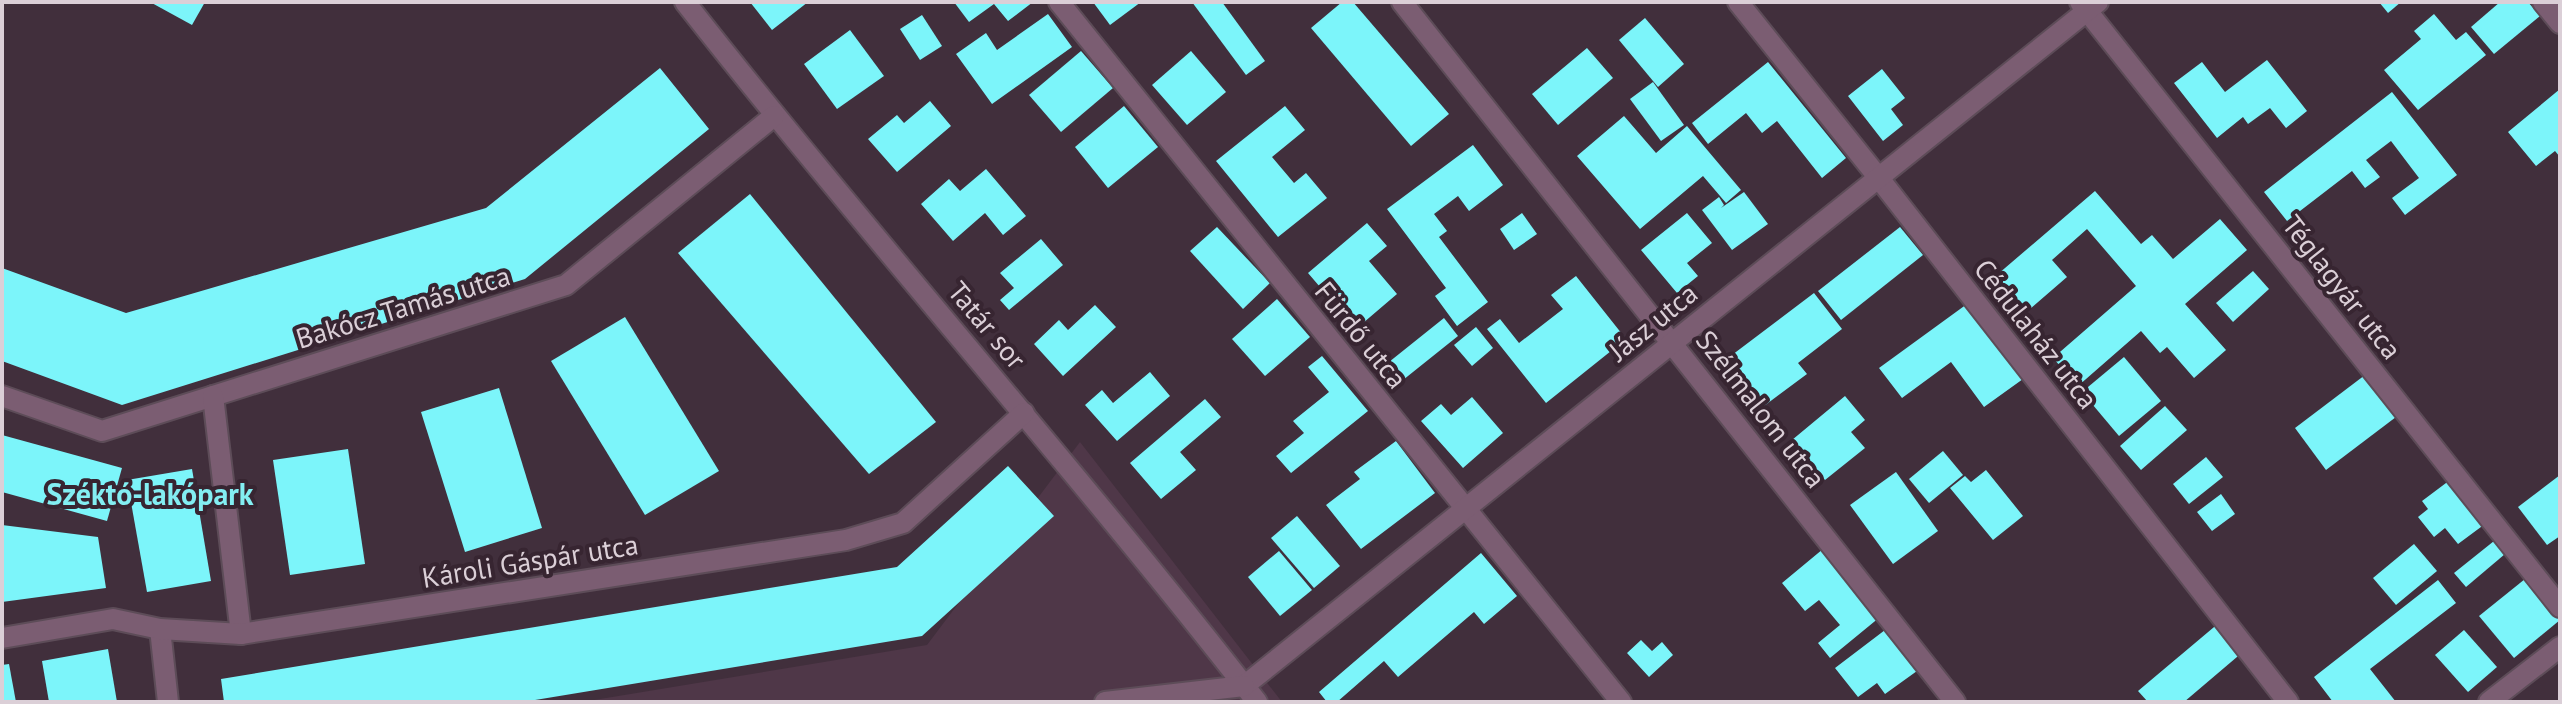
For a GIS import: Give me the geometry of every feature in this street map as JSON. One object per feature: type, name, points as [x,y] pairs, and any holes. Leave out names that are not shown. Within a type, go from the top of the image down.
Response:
[{"type":"street","name":"Tatár sor","points":[[685,2],[774,116],[1024,413],[1250,694]]},
{"type":"street","name":"Fürdő utca","points":[[1059,2],[1621,702]]},
{"type":"street","name":"Szélmalom utca","points":[[1402,2],[1955,702]]},
{"type":"street","name":"Cédulaház utca","points":[[1738,2],[2288,702]]},
{"type":"street","points":[[2543,2],[2560,23]]},
{"type":"street","name":"Jász utca","points":[[1250,694],[1465,509],[2088,5]]},
{"type":"street","name":"Téglagyár utca","points":[[2088,5],[2560,607]]},
{"type":"street","name":"Bakócz Tamás utca","points":[[2,396],[102,431],[566,285],[774,116]]},
{"type":"street","points":[[213,396],[241,634]]},
{"type":"street","name":"Károli Gáspár utca","points":[[2,638],[113,619],[160,629],[241,634],[846,540],[903,523],[1024,413]]},
{"type":"street","points":[[160,629],[168,702]]},
{"type":"street","points":[[2489,702],[2560,647]]},
{"type":"street","points":[[1105,702],[1250,694]]},
{"type":"shaded area","points":[[1080,442],[1282,702],[582,702],[927,645]]},
{"type":"building","points":[[150,2],[205,2],[192,25]]},
{"type":"building","points":[[750,2],[808,2],[772,30]]},
{"type":"building","points":[[954,2],[1033,2],[1008,21],[994,4],[969,22]]},
{"type":"building","points":[[1093,2],[1141,2],[1110,25]]},
{"type":"building","points":[[1192,2],[1222,2],[1265,61],[1246,75]]},
{"type":"building","points":[[1342,2],[1353,2],[1449,114],[1411,146],[1311,28]]},
{"type":"building","points":[[2379,2],[2401,2],[2388,13]]},
{"type":"building","points":[[2500,2],[2528,2],[2540,16],[2494,54],[2471,27]]},
{"type":"building","points":[[1048,14],[1072,47],[992,104],[956,54],[986,33],[997,50]]},
{"type":"building","points":[[2434,14],[2456,40],[2466,32],[2486,55],[2418,110],[2384,70],[2421,39],[2414,31]]},
{"type":"building","points":[[922,15],[942,46],[920,60],[900,29]]},
{"type":"building","points":[[1645,18],[1684,64],[1658,87],[1619,40]]},
{"type":"building","points":[[850,30],[884,76],[837,109],[804,64]]},
{"type":"building","points":[[1587,48],[1613,78],[1558,125],[1532,94]]},
{"type":"building","points":[[1081,51],[1113,88],[1061,132],[1029,95]]},
{"type":"building","points":[[1191,51],[1226,92],[1187,125],[1152,85]]},
{"type":"building","points":[[2267,60],[2307,111],[2286,128],[2270,108],[2248,124],[2243,117],[2217,138],[2174,83],[2202,62],[2225,92]]},
{"type":"building","points":[[1768,62],[1846,158],[1822,178],[1777,121],[1762,133],[1746,113],[1708,144],[1692,123]]},
{"type":"building","points":[[660,68],[709,129],[525,279],[122,405],[2,361],[2,268],[126,313],[486,208]]},
{"type":"building","points":[[1882,69],[1905,98],[1891,109],[1903,125],[1883,141],[1848,96]]},
{"type":"building","points":[[1653,82],[1684,125],[1661,141],[1630,99]]},
{"type":"building","points":[[2560,89],[2560,157],[2555,151],[2536,166],[2508,132]]},
{"type":"building","points":[[2392,92],[2457,175],[2405,215],[2392,198],[2419,178],[2391,141],[2366,160],[2380,177],[2365,188],[2352,171],[2287,221],[2264,192]]},
{"type":"building","points":[[930,101],[951,126],[897,172],[868,139],[897,115],[904,123]]},
{"type":"building","points":[[1124,106],[1158,147],[1108,188],[1075,147]]},
{"type":"building","points":[[1285,106],[1305,130],[1272,157],[1294,183],[1306,173],[1327,198],[1278,237],[1216,161]]},
{"type":"building","points":[[1624,116],[1656,153],[1687,126],[1741,190],[1726,203],[1703,176],[1640,229],[1577,156]]},
{"type":"building","points":[[1473,145],[1503,185],[1469,211],[1458,196],[1434,214],[1447,231],[1439,237],[1488,302],[1457,326],[1435,296],[1446,288],[1387,209]]},
{"type":"building","points":[[986,169],[1026,216],[1003,235],[985,213],[953,241],[921,204],[949,179],[960,191]]},
{"type":"building","points":[[2095,191],[2141,244],[2152,235],[2173,259],[2220,219],[2247,250],[2185,304],[2226,350],[2194,378],[2167,347],[2160,353],[2141,331],[2078,386],[2053,358],[2136,286],[2087,229],[2052,260],[2067,277],[2022,316],[1991,280]]},
{"type":"building","points":[[1744,192],[1768,224],[1732,250],[1702,210],[1719,197],[1724,205],[1721,208]]},
{"type":"building","points":[[750,194],[936,422],[869,474],[678,253]]},
{"type":"building","points":[[1522,213],[1537,234],[1514,250],[1500,229]]},
{"type":"building","points":[[1687,213],[1712,243],[1687,263],[1698,276],[1677,293],[1641,250]]},
{"type":"building","points":[[1367,223],[1387,246],[1369,261],[1397,294],[1356,329],[1308,273]]},
{"type":"building","points":[[1217,227],[1270,283],[1243,309],[1190,251]]},
{"type":"building","points":[[1900,227],[1923,255],[1841,320],[1818,291]]},
{"type":"building","points":[[1041,239],[1063,265],[1009,310],[1000,300],[1014,288],[1000,273]]},
{"type":"building","points":[[2253,271],[2269,289],[2233,322],[2216,303]]},
{"type":"building","points":[[1576,276],[1626,339],[1546,403],[1487,329],[1500,319],[1519,343],[1563,309],[1551,295]]},
{"type":"building","points":[[1814,293],[1842,329],[1798,363],[1807,374],[1764,406],[1728,358]]},
{"type":"building","points":[[1277,299],[1310,337],[1265,376],[1232,339]]},
{"type":"building","points":[[1967,304],[2023,379],[1984,407],[1951,362],[1902,398],[1879,368]]},
{"type":"building","points":[[1095,305],[1116,327],[1063,376],[1034,344],[1059,320],[1068,330]]},
{"type":"building","points":[[625,317],[719,471],[645,515],[551,361]]},
{"type":"building","points":[[1444,318],[1458,336],[1398,384],[1384,366]]},
{"type":"building","points":[[1476,327],[1493,348],[1472,366],[1454,345]]},
{"type":"building","points":[[1322,356],[1368,411],[1291,473],[1276,456],[1304,433],[1293,421],[1329,392],[1308,367]]},
{"type":"building","points":[[2124,357],[2161,401],[2119,436],[2082,392]]},
{"type":"building","points":[[1150,372],[1170,396],[1117,441],[1085,405],[1102,390],[1113,403]]},
{"type":"building","points":[[2365,375],[2396,417],[2326,470],[2295,428]]},
{"type":"building","points":[[499,388],[542,528],[465,552],[421,412]]},
{"type":"building","points":[[1845,396],[1865,420],[1851,432],[1865,448],[1825,480],[1792,440]]},
{"type":"building","points":[[1472,397],[1503,433],[1463,468],[1421,421],[1441,404],[1451,415]]},
{"type":"building","points":[[1205,399],[1221,417],[1180,452],[1196,470],[1161,499],[1130,463]]},
{"type":"building","points":[[2165,406],[2187,430],[2141,470],[2120,446]]},
{"type":"building","points":[[2,435],[122,468],[107,521],[2,492]]},
{"type":"building","points":[[1396,441],[1435,493],[1361,549],[1326,505],[1360,479],[1354,472]]},
{"type":"building","points":[[348,449],[365,564],[290,575],[273,460]]},
{"type":"building","points":[[1943,451],[1963,475],[1929,503],[1909,479]]},
{"type":"building","points":[[2206,457],[2223,477],[2189,504],[2173,484]]},
{"type":"building","points":[[1008,466],[1054,516],[922,636],[523,702],[224,702],[221,679],[897,567]]},
{"type":"building","points":[[192,469],[211,581],[147,592],[127,480]]},
{"type":"building","points":[[1986,470],[2023,516],[1993,540],[1950,488],[1965,476],[1971,482]]},
{"type":"building","points":[[1896,472],[1938,531],[1893,564],[1850,505]]},
{"type":"building","points":[[2560,475],[2560,536],[2547,545],[2518,507]]},
{"type":"building","points":[[2450,480],[2485,524],[2458,544],[2445,528],[2434,537],[2418,517],[2428,509],[2422,501]]},
{"type":"building","points":[[2221,494],[2235,514],[2212,531],[2197,512]]},
{"type":"building","points":[[1297,516],[1340,566],[1314,588],[1271,538]]},
{"type":"building","points":[[2,525],[98,537],[106,588],[2,602]]},
{"type":"building","points":[[2494,541],[2505,554],[2466,587],[2454,573]]},
{"type":"building","points":[[2414,544],[2437,571],[2396,605],[2373,578]]},
{"type":"building","points":[[1823,549],[1880,617],[1830,658],[1818,643],[1840,625],[1819,600],[1805,611],[1782,583]]},
{"type":"building","points":[[1279,551],[1312,590],[1280,616],[1248,577]]},
{"type":"building","points":[[1481,553],[1517,596],[1484,624],[1474,612],[1398,677],[1384,661],[1337,702],[1327,702],[1319,692]]},
{"type":"building","points":[[2525,579],[2560,620],[2514,658],[2479,616]]},
{"type":"building","points":[[2438,580],[2456,603],[2370,669],[2396,702],[2333,702],[2314,677]]},
{"type":"building","points":[[2220,622],[2244,651],[2184,702],[2148,702],[2138,691]]},
{"type":"building","points":[[1885,630],[1917,671],[1885,694],[1877,683],[1858,697],[1835,668]]},
{"type":"building","points":[[2464,630],[2497,667],[2468,692],[2435,655]]},
{"type":"building","points":[[1641,640],[1652,651],[1662,642],[1673,655],[1649,677],[1627,653]]},
{"type":"building","points":[[108,649],[117,702],[49,702],[42,661]]},
{"type":"building","points":[[9,664],[16,702],[2,702],[2,665]]},
{"type":"district","name":"Széktó-lakópark","points":[[150,495]]}]
